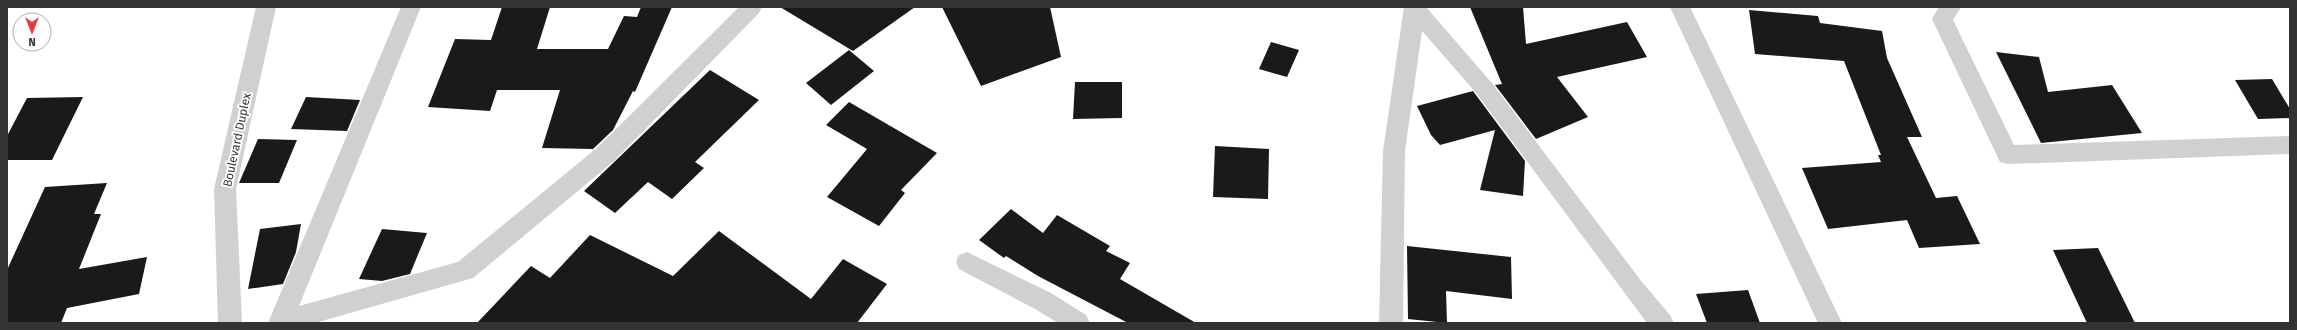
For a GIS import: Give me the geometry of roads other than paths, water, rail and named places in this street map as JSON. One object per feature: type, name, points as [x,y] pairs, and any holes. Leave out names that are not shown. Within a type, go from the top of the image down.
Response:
[{"type":"street","name":"Boulevard Duplex","points":[[230,323],[225,189],[266,7]]},
{"type":"street","points":[[280,323],[411,7]]},
{"type":"street","points":[[280,323],[465,271],[606,154],[752,7]]},
{"type":"street","points":[[1680,7],[1830,323]]},
{"type":"street","points":[[1951,7],[1942,19],[2008,155],[2290,145]]},
{"type":"street","points":[[1391,323],[1394,151],[1415,8]]},
{"type":"street","points":[[1415,8],[1484,88],[1634,290],[1662,323]]},
{"type":"street","points":[[967,262],[1043,301],[1078,323]]}]
